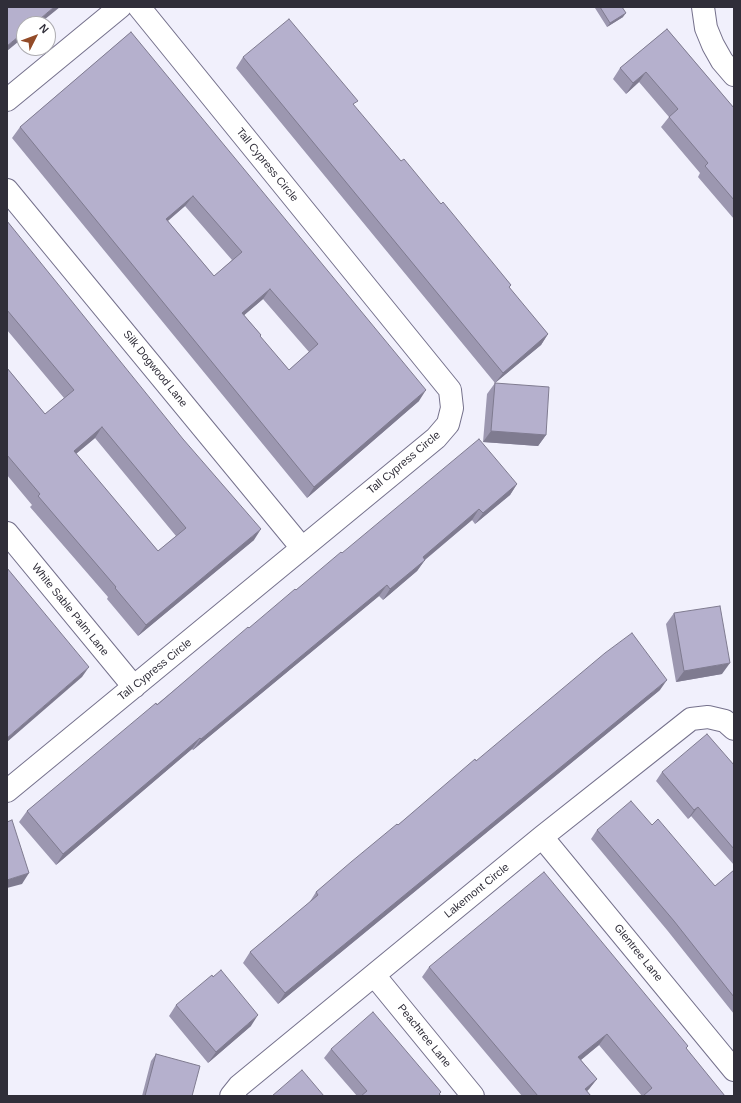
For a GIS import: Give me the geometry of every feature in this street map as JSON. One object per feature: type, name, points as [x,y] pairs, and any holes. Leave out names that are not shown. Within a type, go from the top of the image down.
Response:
[{"type":"street","points":[[7,100],[120,7]]},
{"type":"street","name":"Tall Cypress Circle","points":[[7,791],[436,438],[448,424],[452,408],[450,390],[139,7]]},
{"type":"street","points":[[703,7],[706,28],[713,45],[722,61],[734,75]]},
{"type":"street","name":"Silk Dogwood Lane","points":[[7,190],[302,548]]},
{"type":"street","name":"White Sable Palm Lane","points":[[7,533],[134,687]]},
{"type":"street","name":"Lakemont Circle","points":[[231,1096],[240,1086],[542,837],[691,719],[708,716],[725,721],[734,729]]},
{"type":"street","name":"Glentree Lane","points":[[542,837],[734,1070]]},
{"type":"street","name":"Peachtree Lane","points":[[374,975],[473,1096]]},
{"type":"building","points":[[7,7],[54,7],[43,16],[16,16],[16,39],[7,46]]},
{"type":"building","points":[[600,7],[622,7],[626,13],[610,23]]},
{"type":"building","points":[[289,19],[358,101],[353,104],[401,161],[404,159],[441,204],[443,202],[511,285],[509,287],[548,334],[503,373],[243,57]]},
{"type":"building","points":[[667,29],[734,108],[734,200],[705,166],[708,163],[669,117],[678,109],[646,72],[633,83],[620,68]]},
{"type":"building","points":[[131,32],[426,390],[314,487],[20,127]],"holes":[[[193,196],[242,252],[214,276],[166,219]],[[270,289],[318,344],[289,370],[242,313]]]},
{"type":"building","points":[[7,221],[183,439],[261,529],[146,625],[115,588],[116,587],[38,496],[40,494],[7,455],[7,368],[45,414],[74,390],[7,310]],"holes":[[[102,427],[186,528],[158,551],[74,451]]]},
{"type":"building","points":[[495,383],[549,387],[546,435],[491,431]]},
{"type":"building","points":[[479,439],[517,484],[483,513],[479,509],[423,557],[425,560],[390,589],[387,585],[201,739],[200,738],[63,854],[27,811],[156,703],[157,705],[248,627],[249,628],[341,552],[342,553]]},
{"type":"building","points":[[7,568],[89,667],[7,738]]},
{"type":"building","points":[[720,606],[730,663],[684,671],[674,613]]},
{"type":"building","points":[[632,633],[667,680],[285,993],[250,952],[318,895],[316,892],[351,862],[397,824],[398,825],[475,759],[476,761],[605,653]]},
{"type":"building","points":[[707,734],[734,765],[734,849],[698,807],[694,810],[662,772]]},
{"type":"building","points":[[631,801],[652,825],[658,819],[715,886],[734,870],[734,997],[674,921],[597,830]]},
{"type":"building","points":[[12,820],[29,873],[7,880],[7,822]]},
{"type":"building","points":[[544,872],[688,1046],[686,1048],[725,1096],[643,1096],[652,1088],[607,1034],[578,1057],[597,1079],[585,1089],[591,1096],[538,1096],[429,967]]},
{"type":"building","points":[[221,970],[258,1015],[216,1052],[176,1005],[212,975],[213,977]]},
{"type":"building","points":[[373,1012],[441,1092],[439,1094],[441,1096],[361,1096],[367,1091],[331,1049]]},
{"type":"building","points":[[156,1054],[200,1066],[192,1096],[145,1096]]},
{"type":"building","points":[[302,1070],[324,1096],[272,1096]]}]
